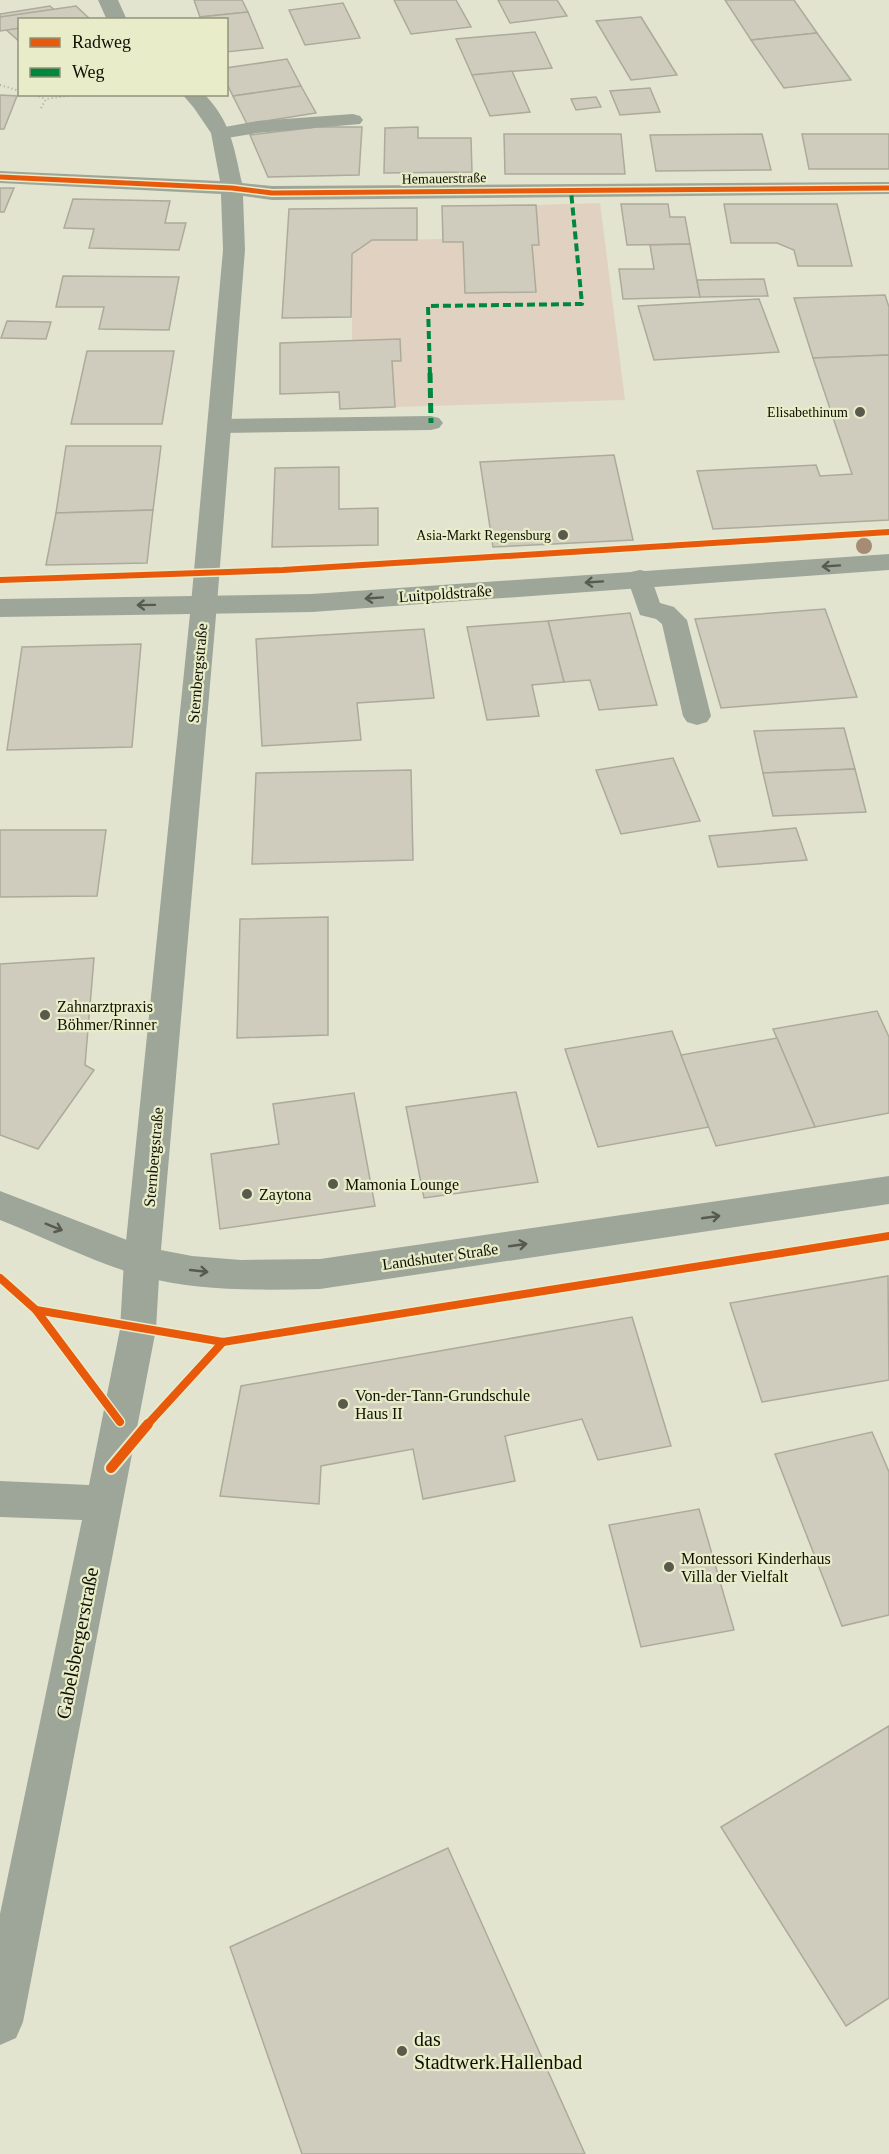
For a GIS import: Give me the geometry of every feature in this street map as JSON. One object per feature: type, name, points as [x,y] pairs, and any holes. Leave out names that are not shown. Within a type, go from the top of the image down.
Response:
[{"type":"street","points":[[108,0],[116,18]]},
{"type":"street","name":"Sternbergstraße","points":[[142,1261],[204,604],[234,250],[232,188],[221,133],[194,96]]},
{"type":"street","name":"Hemauerstraße","points":[[0,177],[232,188],[272,193],[889,189]]},
{"type":"street","name":"Luitpoldstraße","points":[[0,608],[312,603],[889,562]]},
{"type":"street","name":"Landshuter Straße","points":[[0,1205],[142,1261],[192,1271],[241,1275],[320,1274],[889,1190]]},
{"type":"street","name":"Gabelsbergerstraße","points":[[0,2022],[138,1329],[142,1261]]},
{"type":"street","points":[[0,1499],[105,1503]]},
{"type":"lane","points":[[221,133],[258,127],[354,120]]},
{"type":"lane","points":[[219,426],[431,423]]},
{"type":"lane","points":[[640,578],[650,609],[665,613],[674,620],[697,716]]},
{"type":"path","points":[[0,85],[18,90]]},
{"type":"path","points":[[38,96],[46,99],[67,96]]},
{"type":"path","points":[[41,108],[46,99]]},
{"type":"shaded area","points":[[600,203],[625,400],[395,407],[392,361],[401,361],[400,340],[352,341],[352,254],[372,240],[443,239],[444,242],[463,242],[465,293],[536,292],[532,245],[539,245],[536,205]]},
{"type":"building","points":[[194,0],[242,0],[248,12],[200,17]]},
{"type":"building","points":[[394,0],[456,0],[471,27],[411,34]]},
{"type":"building","points":[[498,0],[557,0],[567,16],[510,23]]},
{"type":"building","points":[[725,0],[794,0],[817,33],[751,40]]},
{"type":"building","points":[[343,3],[360,38],[305,45],[289,10]]},
{"type":"building","points":[[50,6],[64,18],[18,18],[18,40],[4,28],[0,29],[0,14]]},
{"type":"building","points":[[76,6],[89,18],[18,18],[18,28],[0,31],[0,17]]},
{"type":"building","points":[[248,12],[263,48],[228,52],[228,18],[200,17]]},
{"type":"building","points":[[641,17],[677,75],[631,80],[596,21]]},
{"type":"building","points":[[535,32],[552,68],[472,75],[456,39]]},
{"type":"building","points":[[817,33],[851,80],[784,88],[751,40]]},
{"type":"building","points":[[287,59],[301,86],[233,96],[228,86],[228,68]]},
{"type":"building","points":[[512,71],[530,112],[490,116],[472,75]]},
{"type":"building","points":[[301,86],[316,113],[247,124],[233,96]]},
{"type":"building","points":[[650,88],[660,112],[620,115],[610,91]]},
{"type":"building","points":[[0,95],[17,96],[4,129],[0,129]]},
{"type":"building","points":[[596,97],[601,107],[576,110],[571,99]]},
{"type":"building","points":[[317,127],[362,127],[359,175],[268,177],[250,135]]},
{"type":"building","points":[[418,127],[418,138],[471,138],[472,172],[384,173],[385,128]]},
{"type":"building","points":[[504,134],[621,134],[625,174],[505,174]]},
{"type":"building","points":[[762,134],[771,170],[656,171],[650,135]]},
{"type":"building","points":[[802,134],[889,134],[889,169],[809,169]]},
{"type":"building","points":[[0,188],[14,188],[4,212],[0,212]]},
{"type":"building","points":[[73,199],[170,201],[165,223],[186,223],[179,250],[89,248],[94,229],[64,228]]},
{"type":"building","points":[[621,204],[668,204],[670,217],[685,217],[690,244],[627,245]]},
{"type":"building","points":[[724,204],[837,204],[852,266],[798,266],[794,250],[777,243],[731,243]]},
{"type":"building","points":[[536,205],[539,245],[532,245],[536,292],[465,293],[463,242],[443,242],[442,206]]},
{"type":"building","points":[[417,208],[417,240],[372,240],[352,254],[351,317],[282,318],[289,209]]},
{"type":"building","points":[[690,244],[700,297],[623,299],[619,269],[654,269],[650,245]]},
{"type":"building","points":[[63,276],[179,277],[169,330],[99,329],[104,307],[56,307]]},
{"type":"building","points":[[764,279],[768,296],[700,297],[697,280]]},
{"type":"building","points":[[885,295],[889,307],[889,355],[813,358],[794,298]]},
{"type":"building","points":[[759,299],[779,352],[654,360],[638,306]]},
{"type":"building","points":[[7,321],[51,322],[46,339],[1,338]]},
{"type":"building","points":[[400,339],[401,361],[392,361],[395,407],[340,409],[339,392],[280,394],[280,343]]},
{"type":"building","points":[[87,351],[174,351],[162,424],[71,424]]},
{"type":"building","name":"Elisabethinum","points":[[889,355],[889,520],[713,529],[697,471],[816,465],[820,476],[852,474],[813,358]]},
{"type":"building","points":[[66,446],[161,446],[153,510],[56,513]]},
{"type":"building","points":[[614,455],[633,540],[493,547],[480,462]]},
{"type":"building","points":[[339,467],[339,509],[378,508],[378,545],[272,547],[275,468]]},
{"type":"building","points":[[153,510],[147,563],[46,565],[56,513]]},
{"type":"building","points":[[825,609],[857,697],[721,708],[695,619]]},
{"type":"building","points":[[630,613],[657,705],[599,710],[590,680],[564,682],[548,621]]},
{"type":"building","points":[[548,621],[564,682],[532,685],[539,716],[487,720],[467,627]]},
{"type":"building","points":[[424,629],[434,698],[357,703],[361,740],[262,746],[256,639]]},
{"type":"building","points":[[141,644],[132,747],[7,750],[22,647]]},
{"type":"building","points":[[844,728],[855,769],[763,773],[754,731]]},
{"type":"building","points":[[673,758],[700,821],[621,834],[596,770]]},
{"type":"building","points":[[855,769],[866,812],[773,816],[763,773]]},
{"type":"building","points":[[411,770],[413,860],[252,864],[256,773]]},
{"type":"building","points":[[796,828],[807,860],[718,867],[709,836]]},
{"type":"building","points":[[0,830],[106,830],[97,896],[0,897]]},
{"type":"building","points":[[328,917],[328,1035],[237,1038],[240,919]]},
{"type":"building","name":"Zahnarztpraxis Böhmer/Rinner","points":[[94,958],[85,1065],[94,1070],[38,1149],[0,1135],[0,964]]},
{"type":"building","points":[[877,1011],[889,1037],[889,1113],[815,1127],[773,1029]]},
{"type":"building","points":[[672,1031],[709,1127],[598,1147],[565,1049]]},
{"type":"building","points":[[777,1038],[815,1127],[716,1146],[681,1055]]},
{"type":"building","points":[[516,1092],[538,1182],[424,1198],[406,1107]]},
{"type":"building","points":[[354,1093],[375,1206],[220,1229],[211,1154],[279,1144],[273,1104]]},
{"type":"building","points":[[888,1276],[889,1380],[762,1402],[730,1303]]},
{"type":"building","points":[[632,1317],[671,1446],[598,1460],[582,1419],[505,1436],[515,1481],[423,1499],[413,1449],[321,1466],[319,1504],[220,1496],[241,1386]]},
{"type":"building","points":[[872,1432],[889,1472],[889,1615],[842,1626],[775,1454]]},
{"type":"building","points":[[699,1509],[734,1630],[641,1647],[609,1525]]},
{"type":"building","points":[[889,1726],[889,1998],[846,2026],[721,1827]]},
{"type":"building","name":"das Stadtwerk.Hallenbad","points":[[448,1848],[585,2154],[302,2154],[230,1947]]},
{"type":"marked path","points":[[431,423],[428,306],[582,304],[571,191]]},
{"type":"cycle path","points":[[0,177],[232,188],[272,193],[889,188]]},
{"type":"cycle path","points":[[0,580],[283,570],[889,532]]},
{"type":"cycle path","points":[[0,1278],[36,1310],[223,1342],[889,1236]]},
{"type":"cycle path","points":[[36,1310],[120,1422]]},
{"type":"cycle path","points":[[111,1468],[167,1401],[223,1342]]},
{"type":"place","name":"Elisabethinum","points":[[860,412]]},
{"type":"place","name":"Asia-Markt Regensburg","points":[[563,535]]},
{"type":"place","name":"Zahnarztpraxis Böhmer/Rinner","points":[[45,1015]]},
{"type":"place","name":"Mamonia Lounge","points":[[333,1184]]},
{"type":"place","name":"Zaytona","points":[[247,1194]]},
{"type":"place","name":"Von-der-Tann-Grundschule Haus II","points":[[343,1404]]},
{"type":"place","name":"Montessori Kinderhaus Villa der Vielfalt","points":[[669,1567]]},
{"type":"place","name":"das Stadtwerk.Hallenbad","points":[[402,2051]]}]
